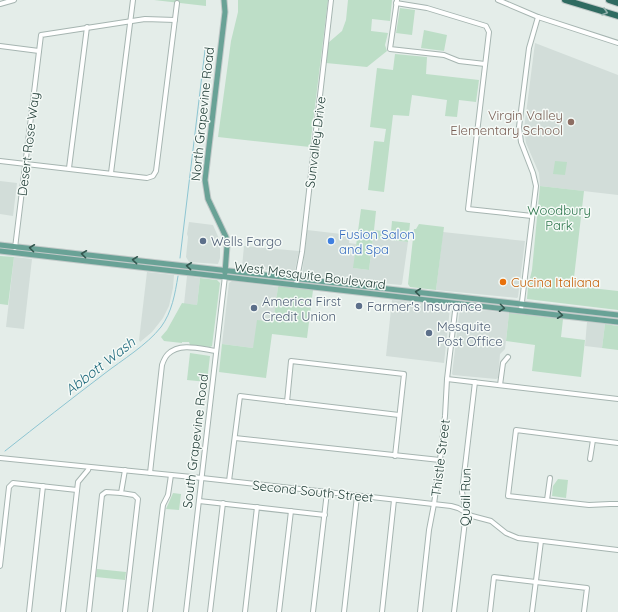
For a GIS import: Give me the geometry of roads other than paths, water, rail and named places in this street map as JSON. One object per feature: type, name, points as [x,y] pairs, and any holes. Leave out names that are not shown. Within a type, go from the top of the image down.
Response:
[{"type":"highway","points":[[565,0],[618,16]]},
{"type":"highway","points":[[609,0],[618,3]]},
{"type":"main road","name":"North Grapevine Road","points":[[224,0],[225,12],[205,180],[208,199],[226,237],[227,250],[225,273]]},
{"type":"main road","name":"West Mesquite Boulevard","points":[[0,245],[118,258],[296,284],[332,285],[456,296],[618,315]]},
{"type":"main road","name":"West Mesquite Boulevard","points":[[0,251],[117,264],[297,278],[332,285],[456,303],[618,322]]},
{"type":"main road","points":[[117,264],[118,258]]},
{"type":"main road","points":[[456,296],[456,303]]},
{"type":"street","points":[[0,4],[14,0]]},
{"type":"street","points":[[111,173],[133,0]]},
{"type":"street","name":"Sunvalley Drive","points":[[296,284],[303,250],[331,0]]},
{"type":"street","points":[[498,0],[538,17],[618,42]]},
{"type":"street","points":[[485,64],[459,60],[444,55],[390,49],[396,1],[427,8],[486,26],[489,32],[468,209],[532,216]]},
{"type":"street","points":[[0,161],[147,178],[154,176],[177,3]]},
{"type":"street","points":[[521,310],[536,186],[533,173],[521,142],[519,127],[529,48],[538,17]]},
{"type":"street","points":[[69,168],[87,27],[152,19],[175,20]]},
{"type":"street","name":"Desert Rose Way","points":[[14,252],[41,35],[87,27]]},
{"type":"street","points":[[0,46],[39,51]]},
{"type":"street","name":"South Grapevine Road","points":[[186,612],[225,273]]},
{"type":"street","name":"Thistle Street","points":[[420,612],[429,530],[440,460],[445,416],[446,379],[456,303]]},
{"type":"street","points":[[150,473],[162,365],[166,355],[174,350],[184,347],[216,351]]},
{"type":"street","points":[[500,385],[503,363],[508,357]]},
{"type":"street","points":[[287,402],[291,361],[404,374],[395,456]]},
{"type":"street","points":[[446,379],[618,399]]},
{"type":"street","name":"Quail Run","points":[[454,612],[466,513],[462,492],[475,382]]},
{"type":"street","points":[[229,481],[240,396],[399,415]]},
{"type":"street","points":[[618,443],[516,430],[508,496],[589,505],[618,504]]},
{"type":"street","points":[[234,438],[440,460]]},
{"type":"street","points":[[590,459],[593,440]]},
{"type":"street","name":"Second South Street","points":[[0,458],[202,478],[451,506],[458,508],[472,516],[491,521],[511,536],[518,538],[618,550]]},
{"type":"street","points":[[63,612],[78,482],[89,467]]},
{"type":"street","points":[[121,494],[124,470]]},
{"type":"street","points":[[150,612],[163,506],[168,495],[171,475]]},
{"type":"street","points":[[547,500],[550,478]]},
{"type":"street","points":[[0,566],[9,487],[13,483],[77,490]]},
{"type":"street","points":[[29,612],[43,486]]},
{"type":"street","points":[[89,612],[102,495],[106,492],[134,495],[138,500],[125,612]]},
{"type":"street","points":[[313,612],[327,492]]},
{"type":"street","points":[[344,612],[357,496]]},
{"type":"street","points":[[382,612],[394,500]]},
{"type":"street","points":[[199,501],[325,515]]},
{"type":"street","points":[[210,612],[223,503]]},
{"type":"street","points":[[245,612],[257,507]]},
{"type":"street","points":[[279,612],[291,511]]},
{"type":"street","points":[[532,612],[540,541]]},
{"type":"street","points":[[490,612],[494,577],[587,588],[584,612]]},
{"type":"waterway","name":"Abbott Wash","points":[[180,258],[205,50]]},
{"type":"waterway","name":"Abbott Wash","points":[[5,451],[134,352],[155,334],[165,321],[170,309],[178,276]]},
{"type":"place","name":"Virgin Valley Elementary School","points":[[571,122]]},
{"type":"place","name":"Wells Fargo","points":[[203,241]]},
{"type":"place","name":"Fusion Salon and Spa","points":[[331,241]]},
{"type":"place","name":"Cucina Italiana","points":[[503,282]]},
{"type":"place","name":"Farmer's Insurance","points":[[359,306]]},
{"type":"place","name":"America First Credit Union","points":[[254,308]]},
{"type":"place","name":"Mesquite Post Office","points":[[429,333]]},
{"type":"park label","name":"Woodbury Park","points":[[559,218]]}]
